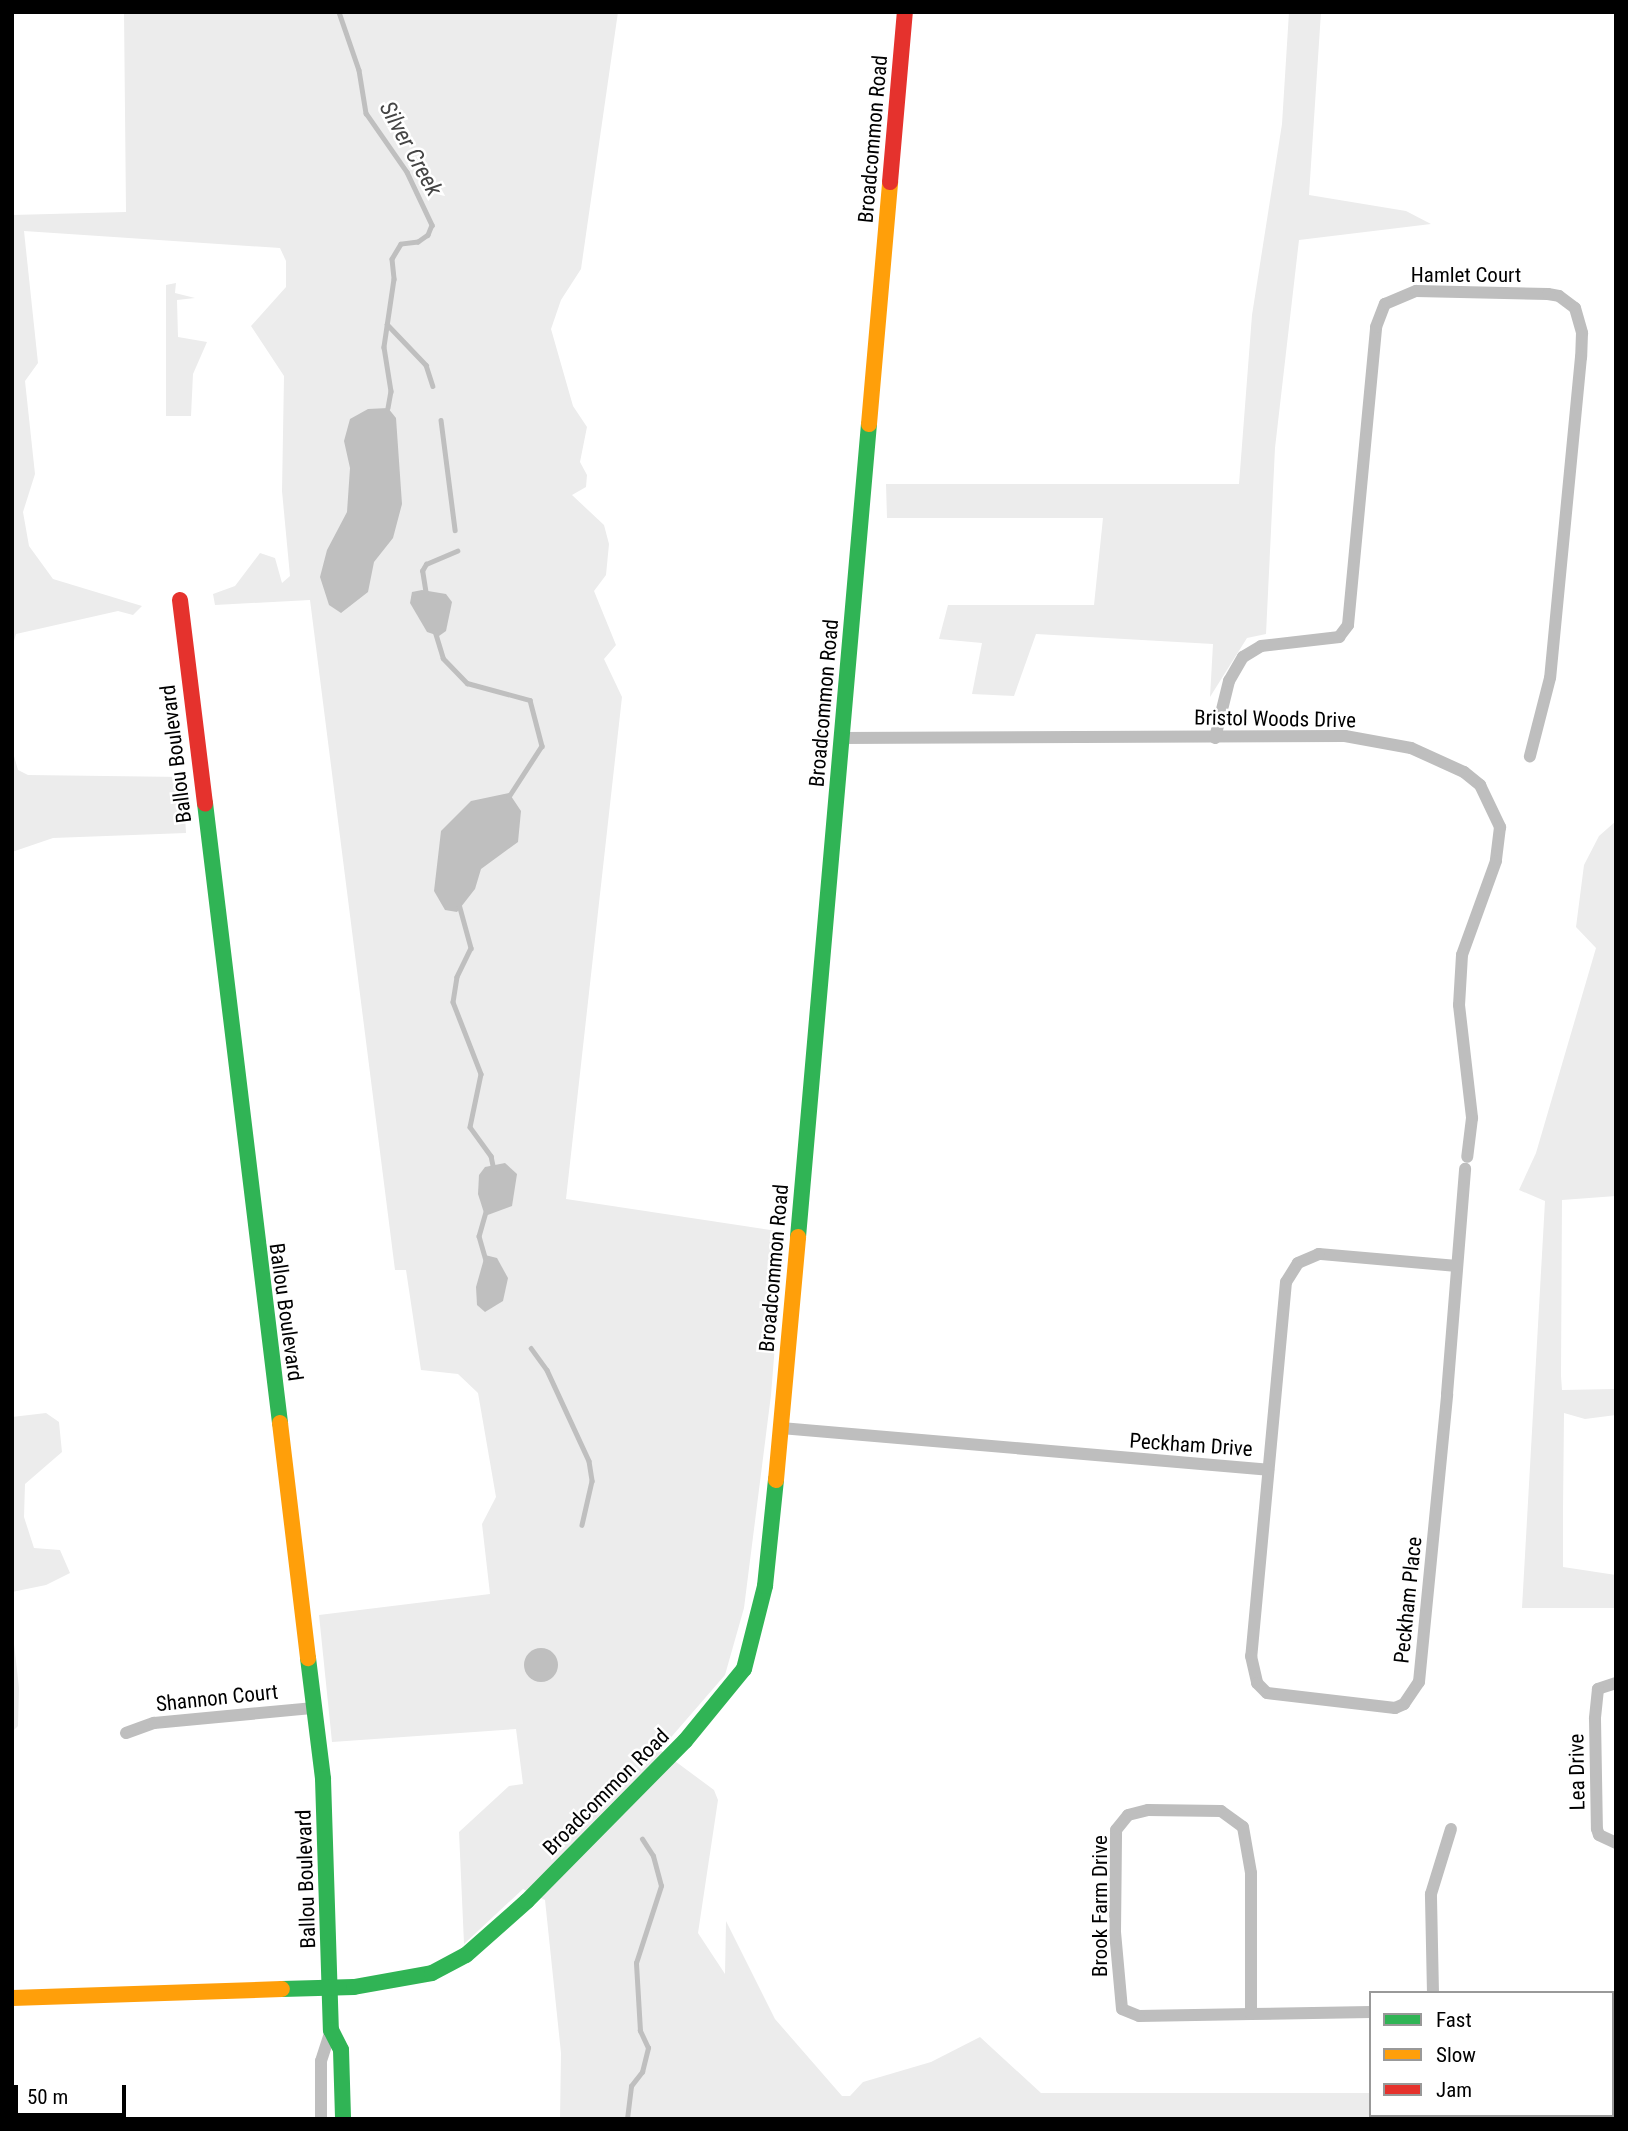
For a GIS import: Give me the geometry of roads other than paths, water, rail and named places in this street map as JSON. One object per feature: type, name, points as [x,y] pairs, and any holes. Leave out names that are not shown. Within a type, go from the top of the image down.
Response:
[{"type":"street","name":"Broadcommon Road","points":[[12,1998],[331,1989],[411,1979],[466,1955],[536,1892],[730,1690],[744,1669],[761,1614],[781,1428],[905,12]]},
{"type":"street","name":"Hamlet Court","points":[[1215,738],[1229,681],[1243,657],[1261,646],[1339,637],[1348,625],[1376,327],[1385,304],[1416,291],[1548,294],[1559,296],[1575,308],[1582,333],[1550,678],[1530,756]]},
{"type":"street","name":"Ballou Boulevard","points":[[180,600],[326,1815],[331,2030],[321,2060],[321,2119]]},
{"type":"street","name":"Bristol Woods Drive","points":[[841,738],[1215,738],[1292,734],[1380,740],[1411,748],[1464,772],[1493,804],[1500,827],[1496,861],[1475,912],[1461,973],[1460,1024],[1471,1088],[1466,1163]]},
{"type":"street","name":"Peckham Place","points":[[1268,1470],[1251,1656],[1257,1683],[1267,1693],[1280,1697],[1387,1708],[1404,1704],[1419,1682],[1466,1163]]},
{"type":"street","name":"Peckham Drive","points":[[781,1428],[1268,1470],[1286,1282],[1297,1263],[1335,1254],[1457,1266]]},
{"type":"street","name":"Lea Drive","points":[[1616,1683],[1598,1689],[1597,1829],[1607,1841],[1616,1843]]},
{"type":"street","name":"Shannon Court","points":[[126,1733],[154,1723],[314,1708]]},
{"type":"street","name":"Brook Farm Drive","points":[[1251,2014],[1251,1873],[1243,1827],[1229,1814],[1214,1810],[1148,1810],[1128,1815],[1115,1837],[1115,1933],[1124,2013],[1251,2014],[1369,2012]]},
{"type":"street","points":[[1433,1991],[1431,1894],[1451,1829]]},
{"type":"street","name":"Ballou Boulevard","points":[[331,2030],[341,2050],[343,2119]]},
{"type":"waterway","name":"Silver Creek","points":[[339,12],[359,70],[366,113],[407,172],[432,225],[428,235],[418,242],[401,244],[392,259],[394,279],[384,347],[391,391],[388,408]]},
{"type":"waterway","points":[[387,324],[426,365],[433,386]]},
{"type":"waterway","points":[[441,420],[455,530]]},
{"type":"waterway","points":[[426,595],[422,571],[426,564],[457,551]]},
{"type":"waterway","points":[[435,631],[443,658],[467,683],[530,700],[542,746],[509,797]]},
{"type":"waterway","points":[[459,904],[471,948],[457,977],[453,1002],[481,1074],[470,1127],[491,1156],[494,1170]]},
{"type":"waterway","points":[[486,1212],[479,1236],[486,1260]]},
{"type":"waterway","points":[[531,1348],[547,1370],[589,1461],[592,1481],[582,1525]]},
{"type":"waterway","points":[[627,2119],[631,2086],[642,2072],[648,2048],[640,2031],[636,1963],[661,1886],[653,1856],[642,1839]]}]
